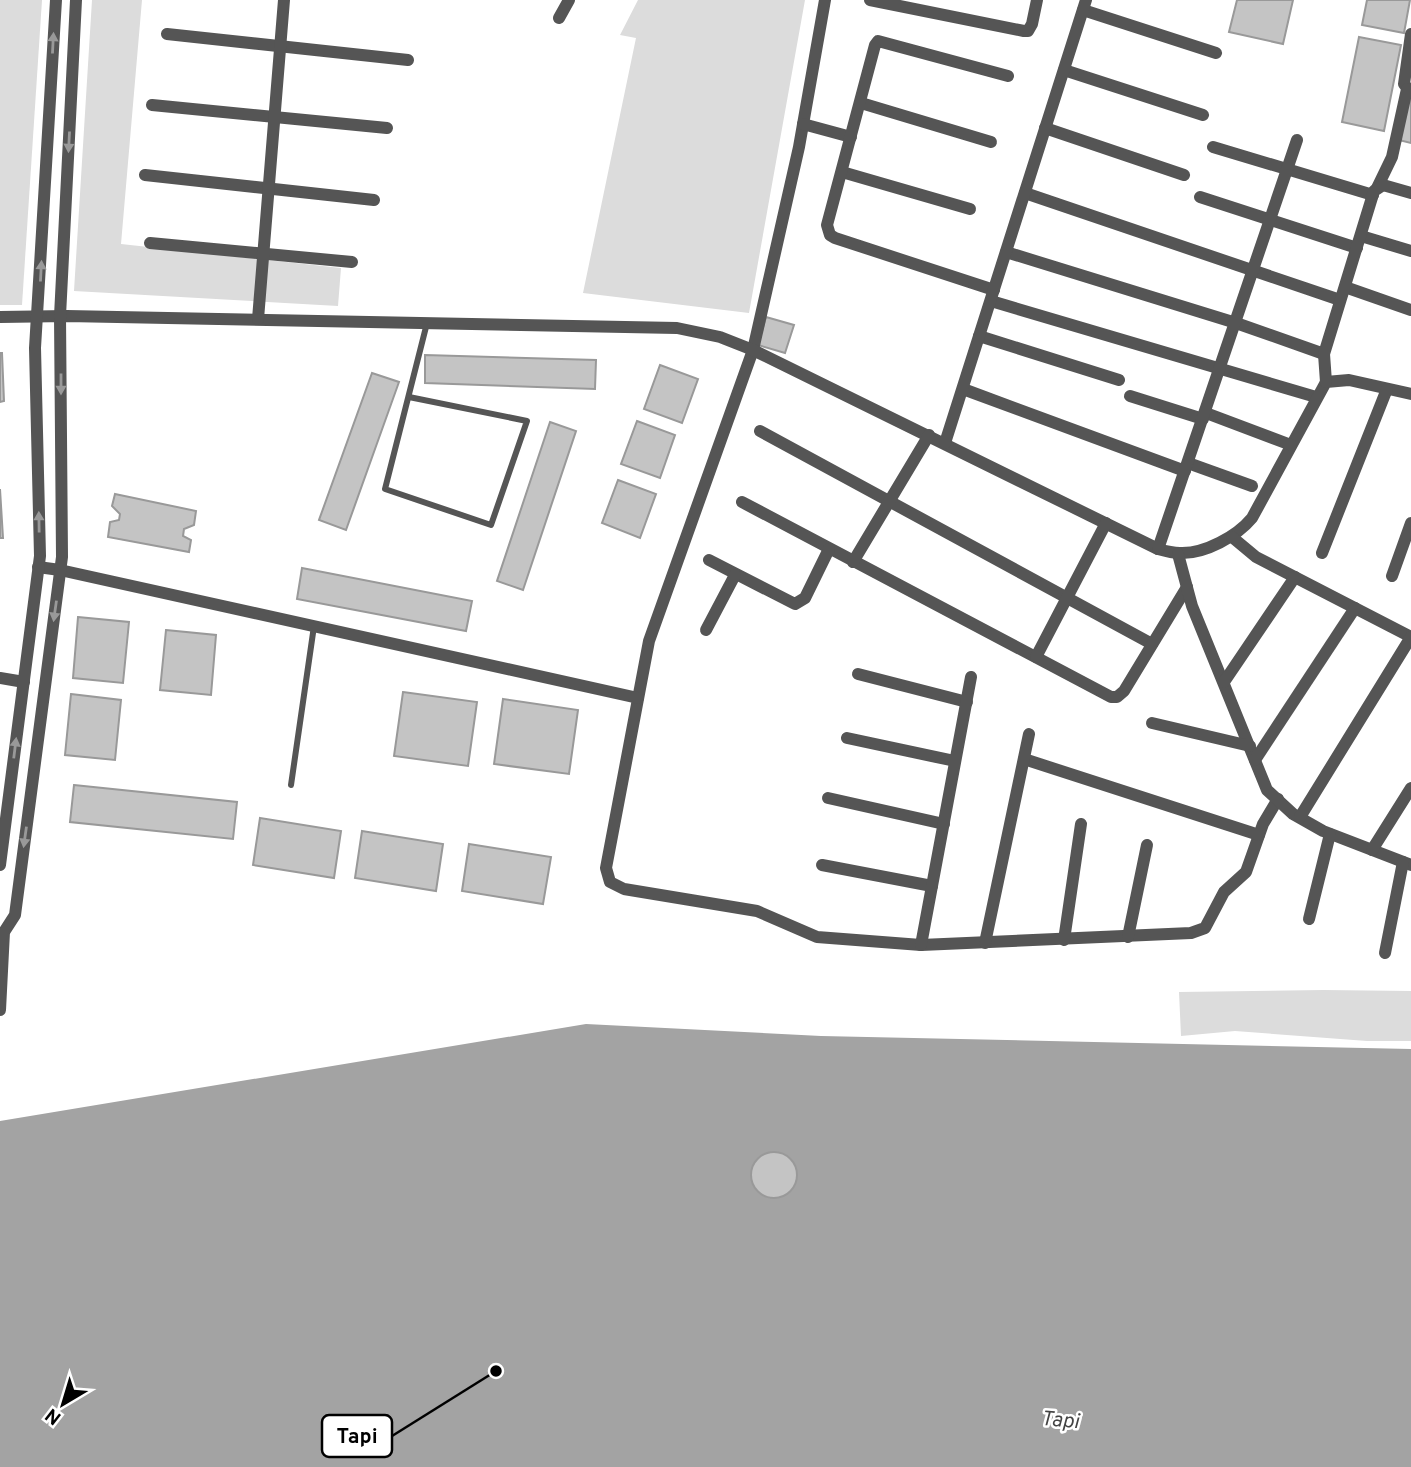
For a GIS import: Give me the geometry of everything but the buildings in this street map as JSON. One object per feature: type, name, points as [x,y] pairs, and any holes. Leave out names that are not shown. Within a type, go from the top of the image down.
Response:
[{"type":"street","points":[[0,864],[38,567],[35,348],[55,0]]},
{"type":"street","points":[[0,1010],[2,928],[15,915],[60,570],[60,316],[76,0]]},
{"type":"street","points":[[258,319],[284,0]]},
{"type":"street","points":[[559,18],[569,0]]},
{"type":"street","points":[[825,0],[803,124],[753,349],[649,640],[606,867],[610,882],[624,889],[757,911],[817,937],[921,945],[1191,933],[1205,928],[1224,892],[1246,872],[1259,835],[1278,799]]},
{"type":"street","points":[[870,0],[1028,31],[1037,0]]},
{"type":"street","points":[[945,443],[1084,5],[1216,53]]},
{"type":"street","points":[[167,34],[408,60]]},
{"type":"street","points":[[0,317],[258,319],[677,328],[720,337],[753,349],[1158,549],[1178,554],[1190,552],[1232,537],[1252,518],[1326,382],[1324,354],[1375,191],[1392,157],[1409,91],[1404,80],[1411,34]]},
{"type":"street","points":[[1008,76],[881,40],[875,45],[827,225],[831,234],[992,295],[1316,397]]},
{"type":"street","points":[[1064,70],[1203,115]]},
{"type":"street","points":[[861,103],[991,142]]},
{"type":"street","points":[[152,105],[387,128]]},
{"type":"street","points":[[803,124],[852,137]]},
{"type":"street","points":[[1045,128],[1184,175]]},
{"type":"street","points":[[1158,549],[1297,140]]},
{"type":"street","points":[[1213,147],[1375,191],[1390,186],[1411,193]]},
{"type":"street","points":[[842,172],[970,209]]},
{"type":"street","points":[[145,175],[374,200]]},
{"type":"street","points":[[1025,193],[1340,300]]},
{"type":"street","points":[[1200,197],[1270,220],[1359,242],[1411,251]]},
{"type":"street","points":[[150,243],[352,262]]},
{"type":"street","points":[[1006,252],[1236,323],[1324,354]]},
{"type":"street","points":[[1345,287],[1411,310]]},
{"type":"street","points":[[979,336],[1119,380]]},
{"type":"street","points":[[1326,382],[1349,380],[1411,394]]},
{"type":"street","points":[[962,389],[1187,467],[1252,486]]},
{"type":"street","points":[[1322,553],[1387,389]]},
{"type":"street","points":[[1130,396],[1204,416],[1290,445]]},
{"type":"street","points":[[760,432],[1153,644]]},
{"type":"street","points":[[853,562],[929,435]]},
{"type":"street","points":[[742,502],[1111,697],[1124,691],[1187,587]]},
{"type":"street","points":[[1036,657],[1106,523]]},
{"type":"street","points":[[1392,576],[1411,523]]},
{"type":"street","points":[[1232,537],[1256,557],[1411,637],[1300,817]]},
{"type":"street","points":[[709,560],[795,604],[805,598],[829,549]]},
{"type":"street","points":[[1178,554],[1192,606],[1267,790],[1300,817],[1330,834],[1407,864],[1385,953]]},
{"type":"street","points":[[38,567],[638,698]]},
{"type":"street","points":[[706,631],[735,575]]},
{"type":"street","points":[[1224,682],[1294,577]]},
{"type":"street","points":[[1255,760],[1355,608]]},
{"type":"street","points":[[858,674],[967,702]]},
{"type":"street","points":[[921,945],[971,677]]},
{"type":"street","points":[[0,678],[24,682]]},
{"type":"street","points":[[1152,723],[1250,746]]},
{"type":"street","points":[[985,943],[1029,734]]},
{"type":"street","points":[[847,738],[956,761]]},
{"type":"street","points":[[1024,760],[1259,835]]},
{"type":"street","points":[[1372,850],[1411,788]]},
{"type":"street","points":[[828,798],[944,824]]},
{"type":"street","points":[[1064,940],[1081,824]]},
{"type":"street","points":[[1309,919],[1330,834]]},
{"type":"street","points":[[1128,937],[1147,845]]},
{"type":"street","points":[[822,865],[932,886]]},
{"type":"lane","points":[[409,397],[527,421],[492,524],[385,489],[427,323]]},
{"type":"lane","points":[[291,785],[314,626]]},
{"type":"shaded area","points":[[0,0],[42,0],[22,305],[0,305]]},
{"type":"shaded area","points":[[92,0],[142,0],[121,244],[341,268],[338,306],[74,291]]},
{"type":"shaded area","points":[[638,0],[805,0],[749,313],[583,293],[636,38],[620,35]]},
{"type":"shaded area","points":[[1411,991],[1411,1041],[1367,1041],[1235,1031],[1181,1036],[1179,992]]},
{"type":"water","points":[[586,1024],[821,1036],[1411,1049],[1411,1467],[0,1467],[0,1121]]},
{"type":"place","name":"Tapi","points":[[496,1371]]}]
